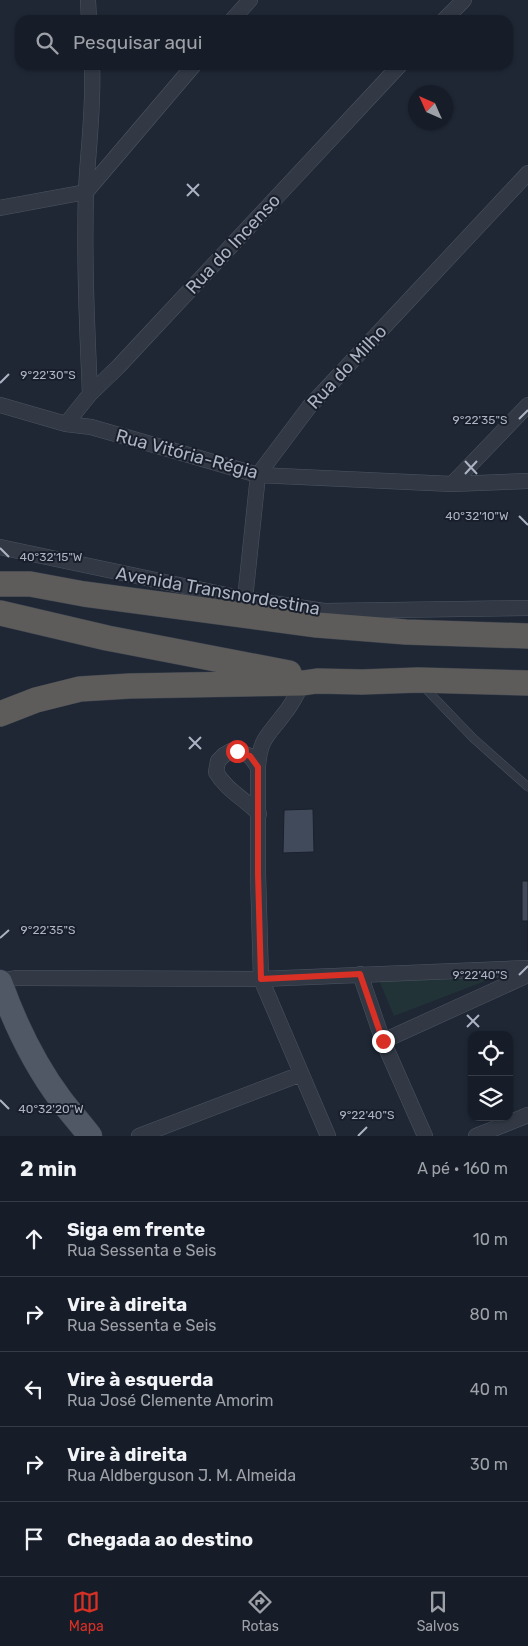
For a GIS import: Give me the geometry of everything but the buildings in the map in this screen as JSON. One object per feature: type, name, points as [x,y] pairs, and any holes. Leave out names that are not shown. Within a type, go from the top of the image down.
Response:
[{"type":"highway","points":[[0,584],[30,584],[94,595],[318,624],[406,632],[528,636]]},
{"type":"highway","points":[[0,613],[107,638],[293,674],[310,682]]},
{"type":"highway","points":[[1,715],[36,700],[80,689],[130,686],[418,680],[528,683]]},
{"type":"main road","points":[[0,982],[9,1008],[31,1054],[61,1101],[90,1136]]},
{"type":"street","points":[[88,0],[89,15]]},
{"type":"street","points":[[237,15],[250,0]]},
{"type":"street","points":[[449,15],[464,0]]},
{"type":"street","points":[[90,394],[85,280],[86,192],[92,70]]},
{"type":"street","points":[[0,208],[86,192],[190,70]]},
{"type":"street","name":"Rua do Incenso","points":[[66,424],[90,394],[395,70]]},
{"type":"street","name":"Rua do Milho","points":[[258,475],[309,407],[528,173]]},
{"type":"street","points":[[452,484],[528,404]]},
{"type":"street","name":"Rua Vitória-Régia","points":[[0,405],[66,424],[91,428],[258,475],[452,484],[528,481]]},
{"type":"street","points":[[246,599],[258,475]]},
{"type":"street","name":"Avenida Transnordestina","points":[[0,547],[246,599],[324,611],[528,608]]},
{"type":"street","points":[[310,682],[268,733],[259,753],[258,874],[261,979],[328,1136]]},
{"type":"street","points":[[258,767],[250,756],[237,751],[231,751],[218,761],[216,772],[225,785],[258,814]]},
{"type":"street","points":[[0,982],[16,978],[261,979],[528,968]]},
{"type":"street","points":[[360,974],[383,1041],[425,1136]]},
{"type":"street","points":[[383,1041],[528,975]]},
{"type":"street","points":[[139,1136],[302,1074]]},
{"type":"street","points":[[476,1136],[528,1115]]},
{"type":"lane","points":[[418,680],[473,738],[528,787]]},
{"type":"shaded area","points":[[493,978],[394,1016],[379,980]]},
{"type":"route","points":[[237,751],[250,756],[258,767],[258,874],[261,979],[360,974],[383,1041]]}]
